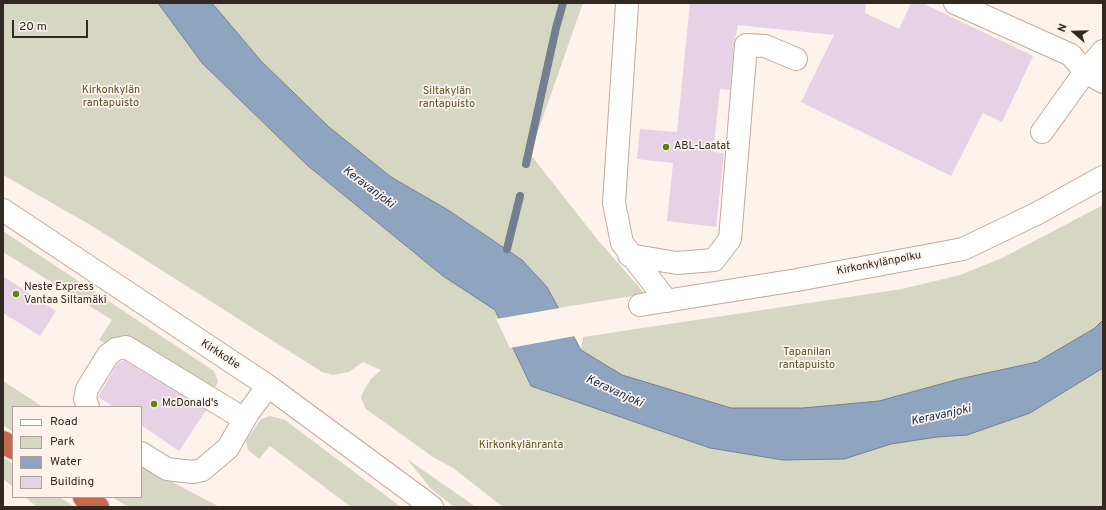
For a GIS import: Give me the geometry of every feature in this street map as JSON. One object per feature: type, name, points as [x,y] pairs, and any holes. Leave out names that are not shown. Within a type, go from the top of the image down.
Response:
[{"type":"highway","points":[[3,442],[12,447]]},
{"type":"highway","points":[[85,498],[98,507]]},
{"type":"street","points":[[955,3],[1071,55],[1094,77]]},
{"type":"street","points":[[627,4],[614,203],[622,244],[629,255],[667,301]]},
{"type":"street","points":[[629,255],[677,263],[714,260],[730,239],[746,45],[765,46],[796,59]]},
{"type":"street","points":[[1042,132],[1094,77],[1103,51]]},
{"type":"street","name":"Kirkonkylänpolku","points":[[640,305],[797,280],[963,249],[1036,214],[1103,177]]},
{"type":"street","name":"Kirkkotie","points":[[3,210],[268,386],[432,507]]},
{"type":"street","points":[[88,406],[85,398],[87,389],[108,355],[116,349],[126,347],[244,419]]},
{"type":"street","points":[[142,454],[167,469],[193,472],[202,470],[228,448],[244,419],[268,386]]},
{"type":"green space","name":"Kirkonkylän rantapuisto","points":[[3,3],[158,3],[202,63],[307,165],[443,276],[495,310],[531,386],[710,448],[783,460],[844,459],[891,444],[937,437],[967,435],[1030,413],[1103,368],[1103,507],[503,507],[453,468],[433,457],[366,409],[361,398],[362,394],[371,379],[381,370],[363,362],[349,372],[333,375],[322,372],[92,226],[3,175]]},
{"type":"green space","name":"Siltakylän rantapuisto","points":[[212,3],[583,3],[530,154],[597,239],[645,294],[558,308],[547,287],[522,260],[448,210],[391,177],[329,127],[261,61]]},
{"type":"green space","name":"Tapanilan rantapuisto","points":[[1103,205],[1103,320],[1095,328],[1037,362],[959,379],[879,401],[747,414],[620,378],[581,350],[583,337],[902,289],[960,275],[1002,258]]},
{"type":"green space","points":[[3,231],[214,371],[218,381],[213,393],[111,340],[105,343],[99,340],[112,320],[3,252]]},
{"type":"green space","points":[[3,381],[41,406],[12,406],[12,431],[3,425]]},
{"type":"green space","points":[[270,416],[285,420],[401,507],[351,507],[270,446],[259,459],[248,450],[246,441],[261,419]]},
{"type":"green space","points":[[3,457],[12,463],[12,486],[3,479]]},
{"type":"green space","points":[[407,459],[476,507],[454,507],[431,489]]},
{"type":"green space","points":[[142,467],[220,507],[128,507],[114,498],[142,498]]},
{"type":"green space","points":[[26,498],[61,498],[74,507],[37,507]]},
{"type":"water","name":"Keravanjoki","points":[[158,3],[212,3],[261,61],[329,127],[391,177],[448,210],[522,260],[547,287],[581,350],[622,375],[731,408],[803,408],[879,401],[959,379],[1037,362],[1095,328],[1103,320],[1103,368],[1030,413],[967,435],[937,437],[891,444],[844,459],[783,460],[710,448],[531,386],[495,310],[443,276],[307,165],[202,63]]},
{"type":"pier","points":[[560,308],[575,336],[510,348],[496,319]]},
{"type":"building","points":[[690,3],[866,3],[865,13],[899,29],[911,3],[922,3],[1033,56],[1002,122],[983,113],[951,176],[801,102],[834,35],[738,25],[734,44],[730,90],[720,89],[713,152],[724,153],[716,227],[667,221],[673,163],[637,159],[640,129],[677,132]]},
{"type":"building","name":"Neste Express Vantaa Siltamäki","points":[[3,276],[56,311],[40,336],[3,313]]},
{"type":"building","name":"McDonald's","points":[[124,360],[206,410],[179,451],[142,426],[142,406],[112,406],[98,397],[117,364]]},
{"type":"waterway","points":[[526,164],[556,28],[563,3]]},
{"type":"waterway","points":[[507,249],[520,196]]},
{"type":"place","name":"ABL-Laatat","points":[[666,147]]},
{"type":"place","name":"Neste Express Vantaa Siltamäki","points":[[16,294]]},
{"type":"place","name":"McDonald's","points":[[154,404]]},
{"type":"park label","name":"Kirkonkylänranta","points":[[521,446]]}]
